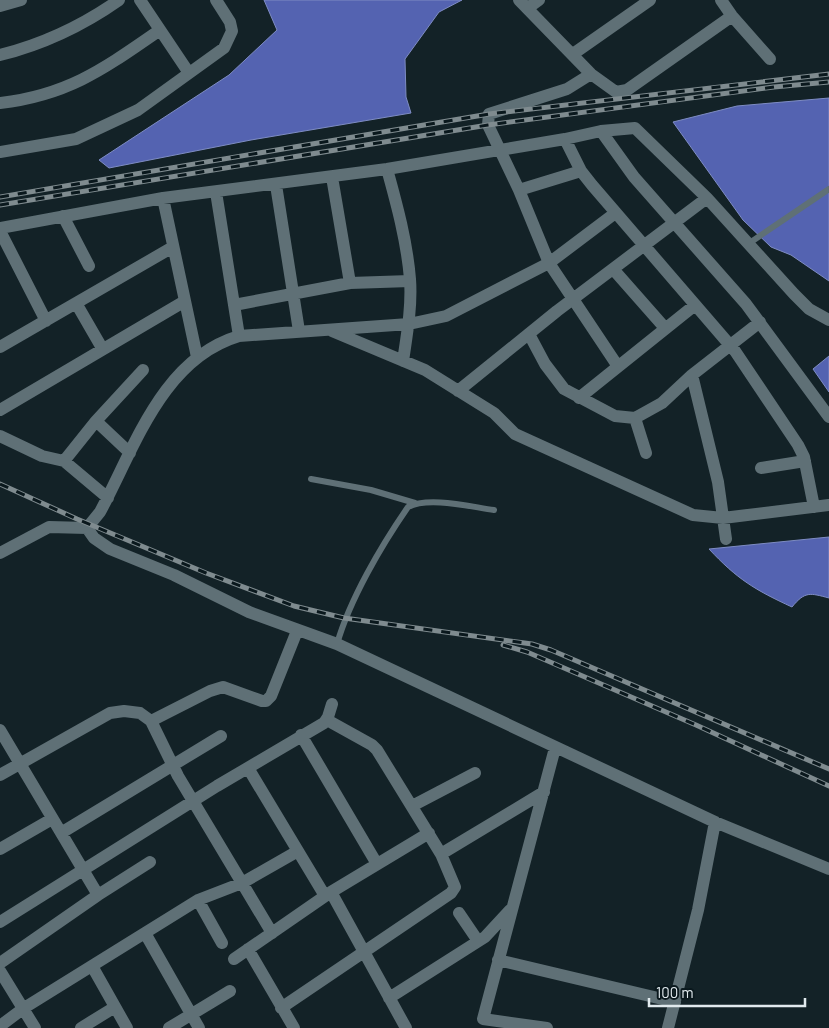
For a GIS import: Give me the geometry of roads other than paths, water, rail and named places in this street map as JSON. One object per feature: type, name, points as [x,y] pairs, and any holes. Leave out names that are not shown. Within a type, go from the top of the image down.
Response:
[{"type":"street","points":[[0,6],[21,0]]},
{"type":"street","points":[[0,55],[50,40],[74,29],[119,0]]},
{"type":"street","points":[[140,0],[189,73]]},
{"type":"street","points":[[0,152],[86,136],[138,110],[224,48],[232,32],[230,22],[216,0]]},
{"type":"street","points":[[573,54],[650,0]]},
{"type":"street","points":[[721,0],[732,16],[770,59]]},
{"type":"street","points":[[529,2],[591,74],[616,92],[627,90],[732,16]]},
{"type":"street","points":[[0,103],[42,97],[63,90],[107,66],[160,30]]},
{"type":"street","points":[[591,74],[567,89],[489,114],[488,125],[519,190],[549,263],[617,365]]},
{"type":"street","points":[[46,321],[0,230],[63,216],[163,198],[276,185],[387,169],[565,139],[601,131],[636,128],[707,198],[809,309],[829,320]]},
{"type":"street","points":[[601,131],[634,177],[760,322],[829,417]]},
{"type":"street","points":[[565,139],[582,171],[614,214],[730,346],[798,445],[805,461],[814,506]]},
{"type":"street","points":[[387,169],[397,204],[410,281],[408,324],[403,361]]},
{"type":"street","points":[[519,190],[582,171]]},
{"type":"street","points":[[332,177],[350,283]]},
{"type":"street","points":[[276,185],[299,331]]},
{"type":"street","points":[[216,192],[239,336]]},
{"type":"street","points":[[163,198],[197,357]]},
{"type":"street","points":[[458,391],[572,300],[707,198]]},
{"type":"street","points":[[87,528],[108,498],[161,397],[197,357],[224,341],[239,336],[408,324],[446,316],[549,263],[614,214]]},
{"type":"street","points":[[63,216],[89,266]]},
{"type":"street","points":[[0,347],[173,247]]},
{"type":"street","points":[[613,269],[665,328]]},
{"type":"street","points":[[234,305],[350,283],[410,281]]},
{"type":"street","points":[[0,410],[185,300]]},
{"type":"street","points":[[76,303],[102,348]]},
{"type":"street","points":[[579,398],[617,365],[695,305]]},
{"type":"street","points":[[529,334],[554,378],[564,389],[615,416],[635,418],[654,409],[692,375],[760,322]]},
{"type":"street","points":[[328,329],[425,370],[494,413],[515,434],[693,515],[723,518],[829,504]]},
{"type":"street","points":[[64,461],[96,421],[143,370]]},
{"type":"street","points":[[692,375],[718,482],[726,539]]},
{"type":"street","points":[[635,418],[646,453]]},
{"type":"street","points":[[96,421],[130,453]]},
{"type":"street","points":[[0,436],[42,456],[64,461],[108,498]]},
{"type":"street","points":[[761,468],[805,461]]},
{"type":"street","points":[[0,553],[49,527],[87,528]]},
{"type":"street","points":[[87,528],[94,538],[110,549],[297,631],[337,644],[715,822],[829,869]]},
{"type":"street","points":[[151,721],[210,691],[223,687],[262,701],[269,699],[297,631]]},
{"type":"street","points":[[0,922],[193,801],[327,720],[332,704]]},
{"type":"street","points":[[0,775],[110,713],[124,711],[140,713],[151,721],[193,801],[272,933]]},
{"type":"street","points":[[281,1008],[454,891],[454,883],[441,854],[378,750],[327,720]]},
{"type":"street","points":[[0,730],[98,895]]},
{"type":"street","points":[[301,735],[378,864]]},
{"type":"street","points":[[61,833],[221,736]]},
{"type":"street","points":[[547,1028],[481,1023],[555,748]]},
{"type":"street","points":[[248,768],[298,851],[328,894],[364,952],[406,1028]]},
{"type":"street","points":[[412,806],[475,773]]},
{"type":"street","points":[[441,854],[544,792]]},
{"type":"street","points":[[0,850],[52,819]]},
{"type":"street","points":[[668,1028],[698,910],[715,822]]},
{"type":"street","points":[[234,959],[328,894],[429,833]]},
{"type":"street","points":[[0,1026],[24,1008],[198,900],[242,883],[298,851]]},
{"type":"street","points":[[0,963],[98,895],[150,862]]},
{"type":"street","points":[[198,900],[222,943]]},
{"type":"street","points":[[389,998],[478,942],[492,931],[514,906]]},
{"type":"street","points":[[459,912],[478,942]]},
{"type":"street","points":[[145,933],[199,1028]]},
{"type":"street","points":[[248,949],[294,1028]]},
{"type":"street","points":[[498,960],[675,1002]]},
{"type":"street","points":[[92,966],[127,1028]]},
{"type":"street","points":[[0,971],[35,1028]]},
{"type":"street","points":[[169,1028],[230,991]]},
{"type":"street","points":[[81,1028],[115,1007]]},
{"type":"lane","points":[[748,244],[829,189]]},
{"type":"lane","points":[[311,479],[371,490],[415,503],[427,502],[494,510]]},
{"type":"lane","points":[[337,644],[344,618],[354,598],[408,507],[415,503]]},
{"type":"water","points":[[264,0],[462,0],[439,12],[405,59],[406,97],[411,113],[251,140],[109,168],[99,160],[229,75],[277,30]]},
{"type":"water","points":[[829,98],[829,281],[791,255],[771,247],[743,220],[673,122],[737,106]]},
{"type":"water","points":[[829,356],[829,392],[813,369]]},
{"type":"water","points":[[829,537],[829,598],[812,594],[804,596],[792,607],[747,583],[709,549]]},
{"type":"railway","points":[[0,197],[489,114],[829,74]]},
{"type":"railway","points":[[0,205],[488,125],[774,87],[829,82]]},
{"type":"railway","points":[[0,484],[77,519],[206,573],[294,606],[344,618],[532,644],[551,650],[829,769]]},
{"type":"railway","points":[[503,645],[527,652],[696,725],[829,786]]}]
